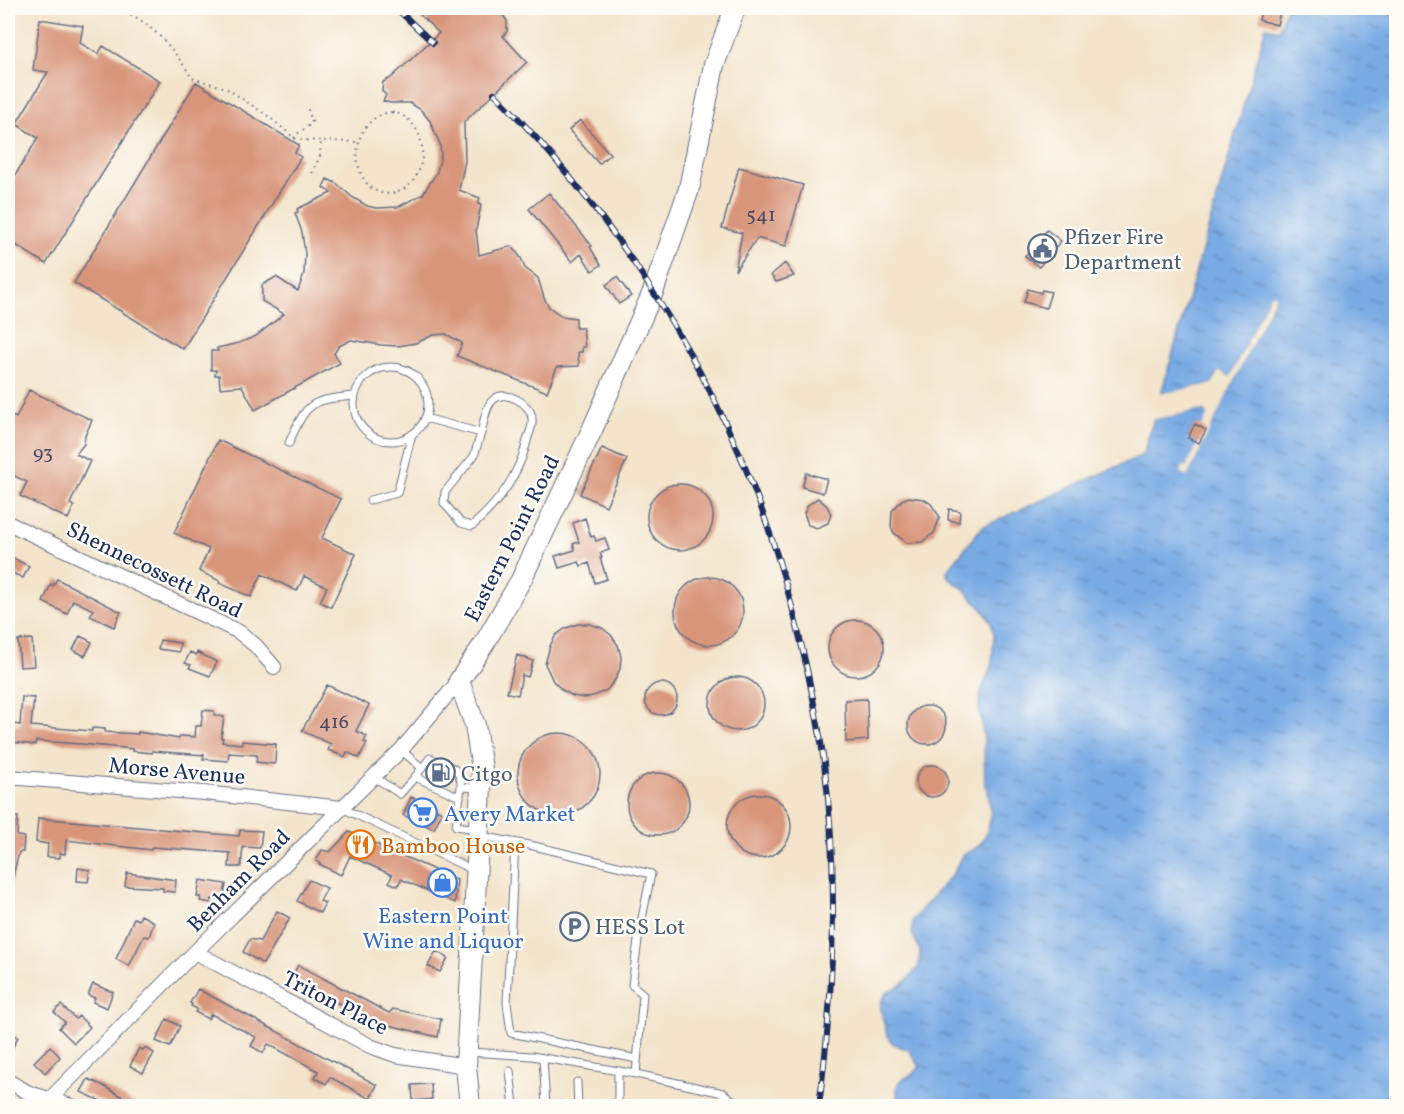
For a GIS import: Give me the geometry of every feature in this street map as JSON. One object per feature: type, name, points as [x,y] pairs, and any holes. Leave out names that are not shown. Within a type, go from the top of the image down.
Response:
[{"type":"main road","name":"Eastern Point Road","points":[[459,681],[484,644],[521,580],[592,430],[653,292],[689,189],[714,65],[735,8]]},
{"type":"main road","points":[[459,681],[478,738],[482,769],[466,1059],[470,1107]]},
{"type":"street","name":"Shennecossett Road","points":[[8,523],[239,632],[256,646],[274,667]]},
{"type":"street","name":"Benham Road","points":[[46,1103],[195,952],[401,750],[459,681]]},
{"type":"street","name":"Morse Avenue","points":[[8,777],[342,808]]},
{"type":"street","name":"Triton Place","points":[[195,952],[370,1046],[395,1055],[466,1059]]},
{"type":"street","points":[[8,1081],[46,1103],[71,1107]]},
{"type":"lane","points":[[388,367],[400,368],[411,373],[426,391],[428,403],[425,418],[412,434],[401,440],[388,441],[376,438],[358,421],[354,409],[359,385],[367,376],[388,367]]},
{"type":"lane","points":[[504,395],[523,403],[530,411],[532,420],[527,443],[512,482],[472,526],[461,523],[444,503],[445,492],[474,456],[481,433],[489,404],[495,397],[504,395]]},
{"type":"lane","points":[[289,443],[303,414],[312,404],[323,399],[355,396]]},
{"type":"lane","points":[[425,418],[481,433]]},
{"type":"lane","points":[[370,500],[397,494],[412,434]]},
{"type":"lane","points":[[401,750],[422,768]]},
{"type":"lane","points":[[374,777],[400,794],[430,759],[457,770],[462,777],[456,826],[515,843],[651,874],[639,933],[632,985],[642,994],[636,1074]]},
{"type":"lane","points":[[415,777],[460,798]]},
{"type":"lane","points":[[461,787],[482,789]]},
{"type":"lane","points":[[342,808],[477,872]]},
{"type":"lane","points":[[515,843],[507,1003],[511,1033],[637,1059]]},
{"type":"lane","points":[[543,1058],[548,1107],[562,1105],[564,1107]]},
{"type":"lane","points":[[466,1059],[543,1058],[636,1074],[723,1093],[741,1107]]},
{"type":"lane","points":[[510,1071],[514,1107]]},
{"type":"lane","points":[[618,1071],[618,1107]]},
{"type":"lane","points":[[577,1082],[578,1107]]},
{"type":"path","points":[[8,26],[10,8]]},
{"type":"path","points":[[114,8],[122,10],[152,29],[175,53],[192,78],[226,88],[268,116],[294,138],[307,142],[359,141]]},
{"type":"path","points":[[294,138],[312,122],[307,107]]},
{"type":"path","points":[[392,112],[406,116],[423,142],[422,164],[413,182],[397,193],[387,194],[371,187],[361,170],[359,141],[367,124],[375,116],[392,112]]},
{"type":"path","points":[[312,173],[320,156],[321,142]]},
{"type":"water","points":[[1286,8],[1396,8],[1396,1106],[898,1106],[897,1087],[899,1083],[920,1067],[909,1050],[893,1044],[887,1034],[881,1012],[881,1002],[887,992],[900,986],[919,966],[920,951],[912,933],[913,920],[954,872],[962,855],[975,849],[982,842],[991,818],[989,795],[985,785],[984,739],[979,705],[981,692],[992,664],[994,634],[984,611],[964,589],[952,581],[947,571],[982,527],[1143,455],[1154,419],[1202,410],[1209,414],[1202,428],[1195,424],[1188,437],[1198,443],[1186,468],[1180,473],[1187,476],[1276,296],[1271,293],[1230,377],[1219,372],[1212,384],[1161,394],[1266,27],[1279,30]]},
{"type":"pier","points":[[1271,293],[1276,295],[1187,477],[1180,473],[1183,466],[1186,467],[1198,443],[1188,438],[1195,424],[1202,427],[1208,414],[1202,410],[1150,420],[1151,417],[1203,408],[1212,413],[1201,442],[1231,380],[1220,375],[1213,387],[1161,397],[1158,394],[1212,384],[1219,371],[1230,377]]},
{"type":"building","points":[[413,8],[492,8],[500,11],[507,21],[507,31],[503,36],[527,62],[464,122],[465,161],[459,190],[480,198],[478,204],[481,205],[476,230],[479,255],[512,246],[525,268],[538,278],[549,307],[562,316],[576,318],[576,328],[583,328],[585,347],[582,347],[582,352],[578,352],[579,366],[557,367],[547,392],[457,356],[462,343],[446,334],[433,335],[416,343],[398,346],[351,340],[339,346],[334,353],[340,363],[255,410],[242,386],[220,388],[219,375],[215,375],[216,370],[211,370],[211,351],[218,351],[217,348],[256,336],[284,314],[262,301],[262,285],[276,277],[298,291],[304,273],[305,254],[302,232],[295,213],[298,212],[297,209],[331,193],[323,187],[327,179],[367,206],[398,207],[423,194],[437,172],[441,155],[440,144],[430,121],[421,110],[410,103],[383,101],[386,95],[382,91],[383,82],[391,78],[439,33]]},
{"type":"building","points":[[1262,8],[1281,8],[1277,25],[1259,20]]},
{"type":"building","points":[[40,19],[83,26],[80,43],[98,54],[103,46],[160,81],[46,264],[8,240],[8,187],[38,138],[16,124],[48,72],[33,70]]},
{"type":"building","points":[[196,82],[299,145],[295,153],[301,157],[183,349],[74,283]]},
{"type":"building","points":[[580,120],[610,154],[599,164],[569,130]]},
{"type":"building","points":[[739,167],[803,185],[786,246],[757,238],[735,271],[742,233],[722,228]]},
{"type":"building","points":[[549,193],[592,246],[590,247],[601,265],[592,271],[581,254],[572,262],[529,209]]},
{"type":"building","name":"Pfizer Fire Department","points":[[1047,230],[1061,241],[1039,267],[1025,256]]},
{"type":"building","points":[[785,263],[794,276],[776,282],[771,275]]},
{"type":"building","points":[[617,277],[631,296],[619,304],[606,285]]},
{"type":"building","points":[[1028,289],[1041,293],[1042,290],[1051,292],[1046,308],[1024,302]]},
{"type":"building","points":[[29,390],[92,420],[84,444],[76,454],[90,461],[70,504],[74,506],[68,519],[20,496],[27,482],[8,473],[8,414],[16,418]]},
{"type":"building","points":[[1195,424],[1206,430],[1199,443],[1188,438]]},
{"type":"building","points":[[218,440],[341,499],[322,538],[356,554],[331,607],[320,602],[327,587],[304,576],[297,591],[262,574],[251,597],[199,571],[209,549],[174,533]]},
{"type":"building","points":[[602,448],[627,459],[606,506],[580,494]]},
{"type":"building","points":[[806,473],[827,479],[823,493],[802,487]]},
{"type":"building","points":[[674,484],[686,484],[698,489],[708,499],[713,517],[711,530],[698,545],[686,550],[674,550],[662,545],[652,535],[647,523],[647,511],[652,499],[662,489]]},
{"type":"building","points":[[909,497],[924,499],[931,504],[940,517],[934,533],[922,542],[907,543],[894,533],[891,527],[892,511],[902,500]]},
{"type":"building","points":[[818,498],[827,506],[831,514],[828,523],[817,528],[808,525],[804,513],[808,505]]},
{"type":"building","points":[[949,509],[960,511],[959,522],[948,520]]},
{"type":"building","points":[[585,518],[591,537],[594,536],[596,541],[605,538],[609,550],[600,553],[607,579],[595,583],[589,563],[581,566],[579,562],[559,568],[555,556],[575,550],[573,544],[579,542],[573,523]]},
{"type":"building","points":[[13,558],[29,566],[23,578],[8,571]]},
{"type":"building","points":[[709,577],[722,580],[733,587],[740,598],[743,611],[740,624],[733,635],[722,642],[709,645],[696,642],[685,635],[678,624],[675,611],[678,598],[685,587],[696,580]]},
{"type":"building","points":[[57,579],[121,612],[114,627],[90,616],[93,610],[73,600],[67,614],[43,602],[51,584],[53,586]]},
{"type":"building","points":[[856,620],[867,622],[876,628],[882,637],[884,648],[882,659],[876,668],[867,674],[856,676],[845,674],[836,668],[830,659],[828,648],[830,637],[836,628],[845,622]]},
{"type":"building","points":[[578,624],[590,624],[602,628],[618,645],[621,657],[620,669],[607,690],[585,698],[573,696],[562,690],[553,681],[545,664],[556,635]]},
{"type":"building","points":[[80,636],[92,642],[85,656],[73,650]]},
{"type":"building","points":[[32,639],[34,666],[20,667],[18,640]]},
{"type":"building","points":[[160,640],[180,643],[179,652],[158,649]]},
{"type":"building","points":[[190,652],[196,655],[197,652],[217,662],[210,676],[189,668],[191,665],[185,663]]},
{"type":"building","points":[[517,655],[533,661],[528,677],[522,675],[518,695],[507,693]]},
{"type":"building","points":[[737,677],[747,679],[756,685],[762,694],[764,704],[762,714],[756,723],[747,729],[737,731],[727,729],[718,723],[712,714],[710,704],[712,694],[718,685],[727,679]]},
{"type":"building","points":[[661,683],[672,688],[677,699],[672,710],[661,715],[650,710],[645,699],[650,688]]},
{"type":"building","points":[[327,685],[369,705],[356,731],[367,736],[364,742],[367,743],[359,758],[347,752],[345,757],[328,750],[331,744],[302,731]]},
{"type":"building","points":[[22,697],[34,698],[31,726],[92,731],[92,728],[105,729],[105,732],[138,734],[138,732],[179,739],[180,736],[195,737],[196,726],[201,726],[203,710],[214,711],[214,715],[224,717],[222,742],[276,744],[275,764],[256,762],[257,755],[229,753],[228,761],[203,759],[204,755],[152,751],[152,753],[82,744],[36,741],[35,745],[12,742],[14,724],[20,725]]},
{"type":"building","points":[[867,699],[868,740],[846,742],[845,700]]},
{"type":"building","points":[[927,706],[941,711],[946,725],[941,739],[927,744],[913,739],[908,725],[913,711]]},
{"type":"building","points":[[559,733],[575,736],[588,745],[597,758],[600,774],[597,790],[588,803],[575,812],[559,815],[543,812],[530,803],[521,790],[518,774],[521,758],[530,745],[543,736]]},
{"type":"building","points":[[932,765],[944,769],[948,781],[944,793],[932,797],[920,793],[916,781],[920,769]]},
{"type":"building","name":"Citgo","points":[[434,766],[450,773],[445,783],[430,775]]},
{"type":"building","points":[[652,773],[664,773],[680,782],[687,792],[689,804],[687,816],[680,826],[664,835],[652,835],[641,830],[632,821],[627,810],[627,798],[632,787],[641,778]]},
{"type":"building","points":[[753,794],[765,794],[782,803],[789,814],[791,826],[789,838],[782,849],[765,858],[753,858],[741,853],[732,844],[727,832],[727,820],[732,808],[741,799]]},
{"type":"building","name":"Avery Market","points":[[411,797],[442,812],[434,829],[403,815]]},
{"type":"building","points":[[8,817],[18,817],[17,836],[24,837],[23,852],[19,852],[11,884],[8,884]]},
{"type":"building","points":[[38,818],[239,836],[240,830],[262,831],[260,848],[243,847],[241,867],[229,867],[230,853],[152,847],[151,850],[66,840],[65,854],[60,853],[60,858],[47,857],[48,844],[36,842]]},
{"type":"building","points":[[349,832],[457,880],[455,903],[401,879],[398,886],[389,882],[392,875],[350,856],[341,875],[316,861],[322,850],[330,852]]},
{"type":"building","points":[[78,868],[90,870],[88,882],[77,881]]},
{"type":"building","points":[[127,873],[176,880],[175,892],[163,891],[163,888],[125,886]]},
{"type":"building","points":[[200,880],[226,884],[223,900],[212,899],[211,903],[200,901],[201,897],[197,897]]},
{"type":"building","points":[[309,880],[327,888],[320,901],[325,903],[320,913],[297,901]]},
{"type":"building","points":[[277,911],[290,918],[263,964],[243,952],[250,939],[260,941]]},
{"type":"building","points":[[141,915],[154,922],[149,937],[144,936],[129,966],[116,959],[134,918],[139,920]]},
{"type":"building","points":[[436,951],[448,958],[440,972],[428,966]]},
{"type":"building","points":[[298,965],[389,1013],[393,1009],[441,1019],[438,1037],[372,1021],[291,978]]},
{"type":"building","points":[[93,984],[113,992],[107,1008],[93,1002],[95,998],[88,995]]},
{"type":"building","points":[[198,989],[377,1085],[370,1099],[330,1077],[326,1084],[315,1078],[318,1071],[268,1044],[263,1053],[251,1046],[256,1037],[211,1014],[208,1019],[195,1012],[197,1009],[190,1003]]},
{"type":"building","points":[[61,1005],[76,1019],[79,1016],[90,1027],[74,1043],[59,1028],[65,1022],[54,1012]]},
{"type":"building","points":[[167,1019],[180,1026],[170,1047],[156,1041]]},
{"type":"building","points":[[8,1032],[18,1037],[8,1057]]},
{"type":"building","points":[[50,1046],[60,1057],[45,1073],[34,1062]]},
{"type":"building","points":[[139,1048],[143,1050],[145,1048],[154,1053],[143,1073],[130,1066]]},
{"type":"building","points":[[88,1079],[140,1107],[114,1107],[81,1092]]},
{"type":"building","points":[[431,1084],[432,1099],[413,1101],[412,1085]]},
{"type":"railway","points":[[396,8],[433,43]]},
{"type":"railway","points":[[494,93],[534,135],[608,226],[672,323],[727,426],[750,479],[773,542],[792,606],[814,704],[831,828],[832,968],[819,1106]]},
{"type":"place","name":"Pfizer Fire Department","points":[[1043,249]]},
{"type":"place","name":"Citgo","points":[[440,773]]},
{"type":"place","name":"Avery Market","points":[[423,813]]},
{"type":"place","name":"Bamboo House","points":[[360,845]]},
{"type":"place","name":"Eastern Point Wine and Liquor","points":[[443,883]]},
{"type":"place","name":"HESS Lot","points":[[574,926]]}]
